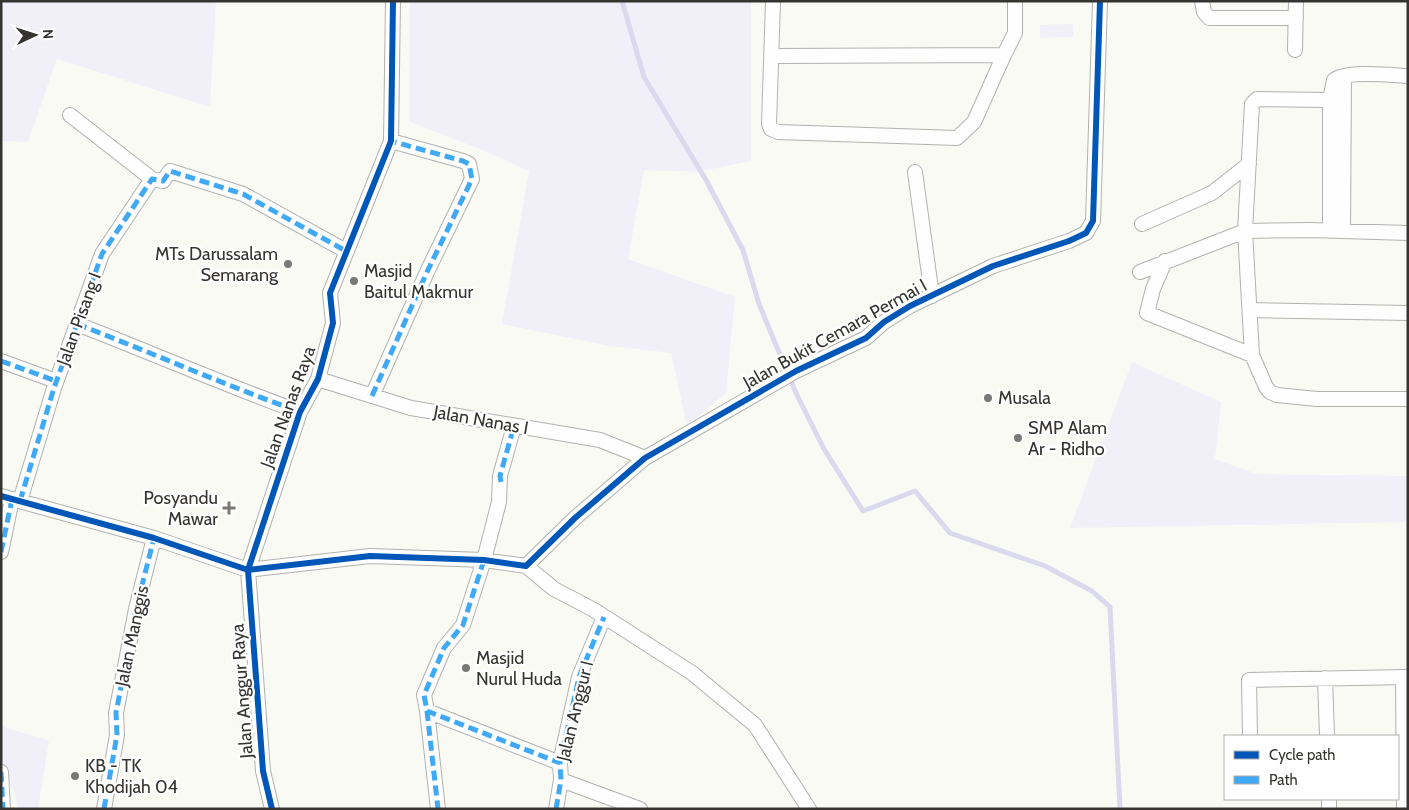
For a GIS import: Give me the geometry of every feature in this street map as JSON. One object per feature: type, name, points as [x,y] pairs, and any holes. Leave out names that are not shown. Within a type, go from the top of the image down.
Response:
[{"type":"street","points":[[372,396],[427,272],[472,179],[469,164],[391,141],[393,1]]},
{"type":"street","points":[[772,1],[769,124],[771,129],[778,132],[956,138],[974,122],[1015,33],[1015,1]]},
{"type":"street","name":"Jalan Bukit Cemara Permai I","points":[[526,566],[575,518],[645,458],[796,371],[866,338],[884,322],[932,296],[993,266],[1069,241],[1086,233],[1091,227],[1098,109],[1100,1]]},
{"type":"street","points":[[1202,1],[1204,12],[1209,18],[1296,18]]},
{"type":"street","points":[[1296,1],[1296,50]]},
{"type":"street","points":[[772,56],[1004,55]]},
{"type":"street","points":[[1336,231],[1344,76]]},
{"type":"street","points":[[1336,231],[1330,100],[1334,80],[1344,76],[1408,76]]},
{"type":"street","points":[[1330,100],[1253,100],[1246,231],[1252,355],[1266,387],[1277,396],[1317,399],[1408,399]]},
{"type":"street","points":[[70,115],[152,179],[162,181],[170,171],[243,194],[346,251]]},
{"type":"street","name":"Jalan Nanas Raya","points":[[248,570],[300,412],[318,379],[333,323],[330,293],[391,141]]},
{"type":"street","points":[[1142,224],[1212,193],[1249,164]]},
{"type":"street","points":[[915,172],[932,296]]},
{"type":"street","name":"Jalan Pisang I","points":[[1,552],[11,498],[102,254],[152,179]]},
{"type":"street","points":[[1140,272],[1246,231],[1408,233]]},
{"type":"street","points":[[1165,261],[1153,289],[1147,313],[1252,355]]},
{"type":"street","points":[[1250,310],[1408,314]]},
{"type":"street","points":[[77,324],[166,359],[214,381],[300,412]]},
{"type":"street","points":[[1,361],[56,381]]},
{"type":"street","name":"Jalan Nanas I","points":[[318,379],[411,408],[600,440],[645,458]]},
{"type":"street","points":[[438,809],[424,695],[444,648],[462,625],[484,560],[499,502],[500,476],[514,426]]},
{"type":"street","points":[[11,498],[154,538],[248,570],[370,556],[484,560],[526,566],[554,588],[604,617],[692,673],[755,725],[809,809]]},
{"type":"street","name":"Jalan Manggis","points":[[104,809],[117,735],[118,703],[136,609],[154,538]]},
{"type":"street","name":"Jalan Anggur Raya","points":[[248,570],[263,771],[272,809]]},
{"type":"street","name":"Jalan Anggur I","points":[[556,809],[561,780],[560,763],[579,677],[604,617]]},
{"type":"street","points":[[1250,735],[1249,680],[1405,677],[1404,809]]},
{"type":"street","points":[[1325,678],[1327,735]]},
{"type":"street","points":[[427,711],[560,763]]},
{"type":"street","points":[[1,772],[3,809]]},
{"type":"street","points":[[561,780],[640,809]]},
{"type":"shaded area","points":[[1,1],[216,1],[210,107],[57,59],[28,142],[1,141]]},
{"type":"shaded area","points":[[410,1],[751,1],[751,161],[697,172],[644,170],[628,259],[735,297],[726,393],[687,426],[671,353],[609,346],[502,324],[529,171],[485,151],[410,122]]},
{"type":"shaded area","points":[[1073,24],[1073,37],[1040,38],[1040,25]]},
{"type":"shaded area","points":[[1132,362],[1221,402],[1215,459],[1257,474],[1408,476],[1408,522],[1070,528]]},
{"type":"shaded area","points":[[1,724],[9,729],[49,740],[38,809],[18,809],[14,791],[1,770]]},
{"type":"waterway","points":[[622,1],[644,77],[706,180],[743,250],[759,304],[796,393],[824,449],[863,511],[915,491],[950,533],[1045,566],[1092,591],[1110,607],[1120,809]]},
{"type":"marked path","points":[[372,396],[427,272],[472,179],[469,164],[463,161],[391,141]]},
{"type":"marked path","points":[[20,501],[54,388],[102,254],[152,179],[163,181],[170,171],[243,194],[346,251]]},
{"type":"marked path","points":[[77,324],[300,412],[299,416]]},
{"type":"marked path","points":[[1,361],[56,381]]},
{"type":"marked path","points":[[501,482],[500,476],[514,426]]},
{"type":"marked path","points":[[1,552],[12,499]]},
{"type":"marked path","points":[[104,809],[117,735],[116,713],[136,609],[154,538]]},
{"type":"marked path","points":[[484,560],[463,625],[444,648],[424,695],[427,711],[560,763]]},
{"type":"marked path","points":[[556,809],[561,780],[560,763],[579,677],[604,617]]},
{"type":"marked path","points":[[427,711],[438,809]]},
{"type":"marked path","points":[[1,772],[3,809]]},
{"type":"cycle path","points":[[272,809],[263,771],[248,570],[300,412],[318,379],[333,323],[330,293],[391,141],[393,1]]},
{"type":"cycle path","points":[[1,496],[154,538],[248,570],[370,556],[484,560],[526,566],[575,518],[645,458],[796,371],[866,338],[884,322],[910,306],[993,266],[1069,241],[1086,233],[1093,221],[1100,1]]},
{"type":"place","name":"MTs Darussalam Semarang","points":[[288,264]]},
{"type":"place","name":"Masjid Baitul Makmur","points":[[354,281]]},
{"type":"place","name":"Musala","points":[[988,398]]},
{"type":"place","name":"SMP Alam Ar - Ridho","points":[[1018,438]]},
{"type":"place","name":"Posyandu Mawar","points":[[229,508]]},
{"type":"place","name":"Masjid Nurul Huda","points":[[466,668]]},
{"type":"place","name":"KB - TK Khodijah 04","points":[[75,776]]}]
